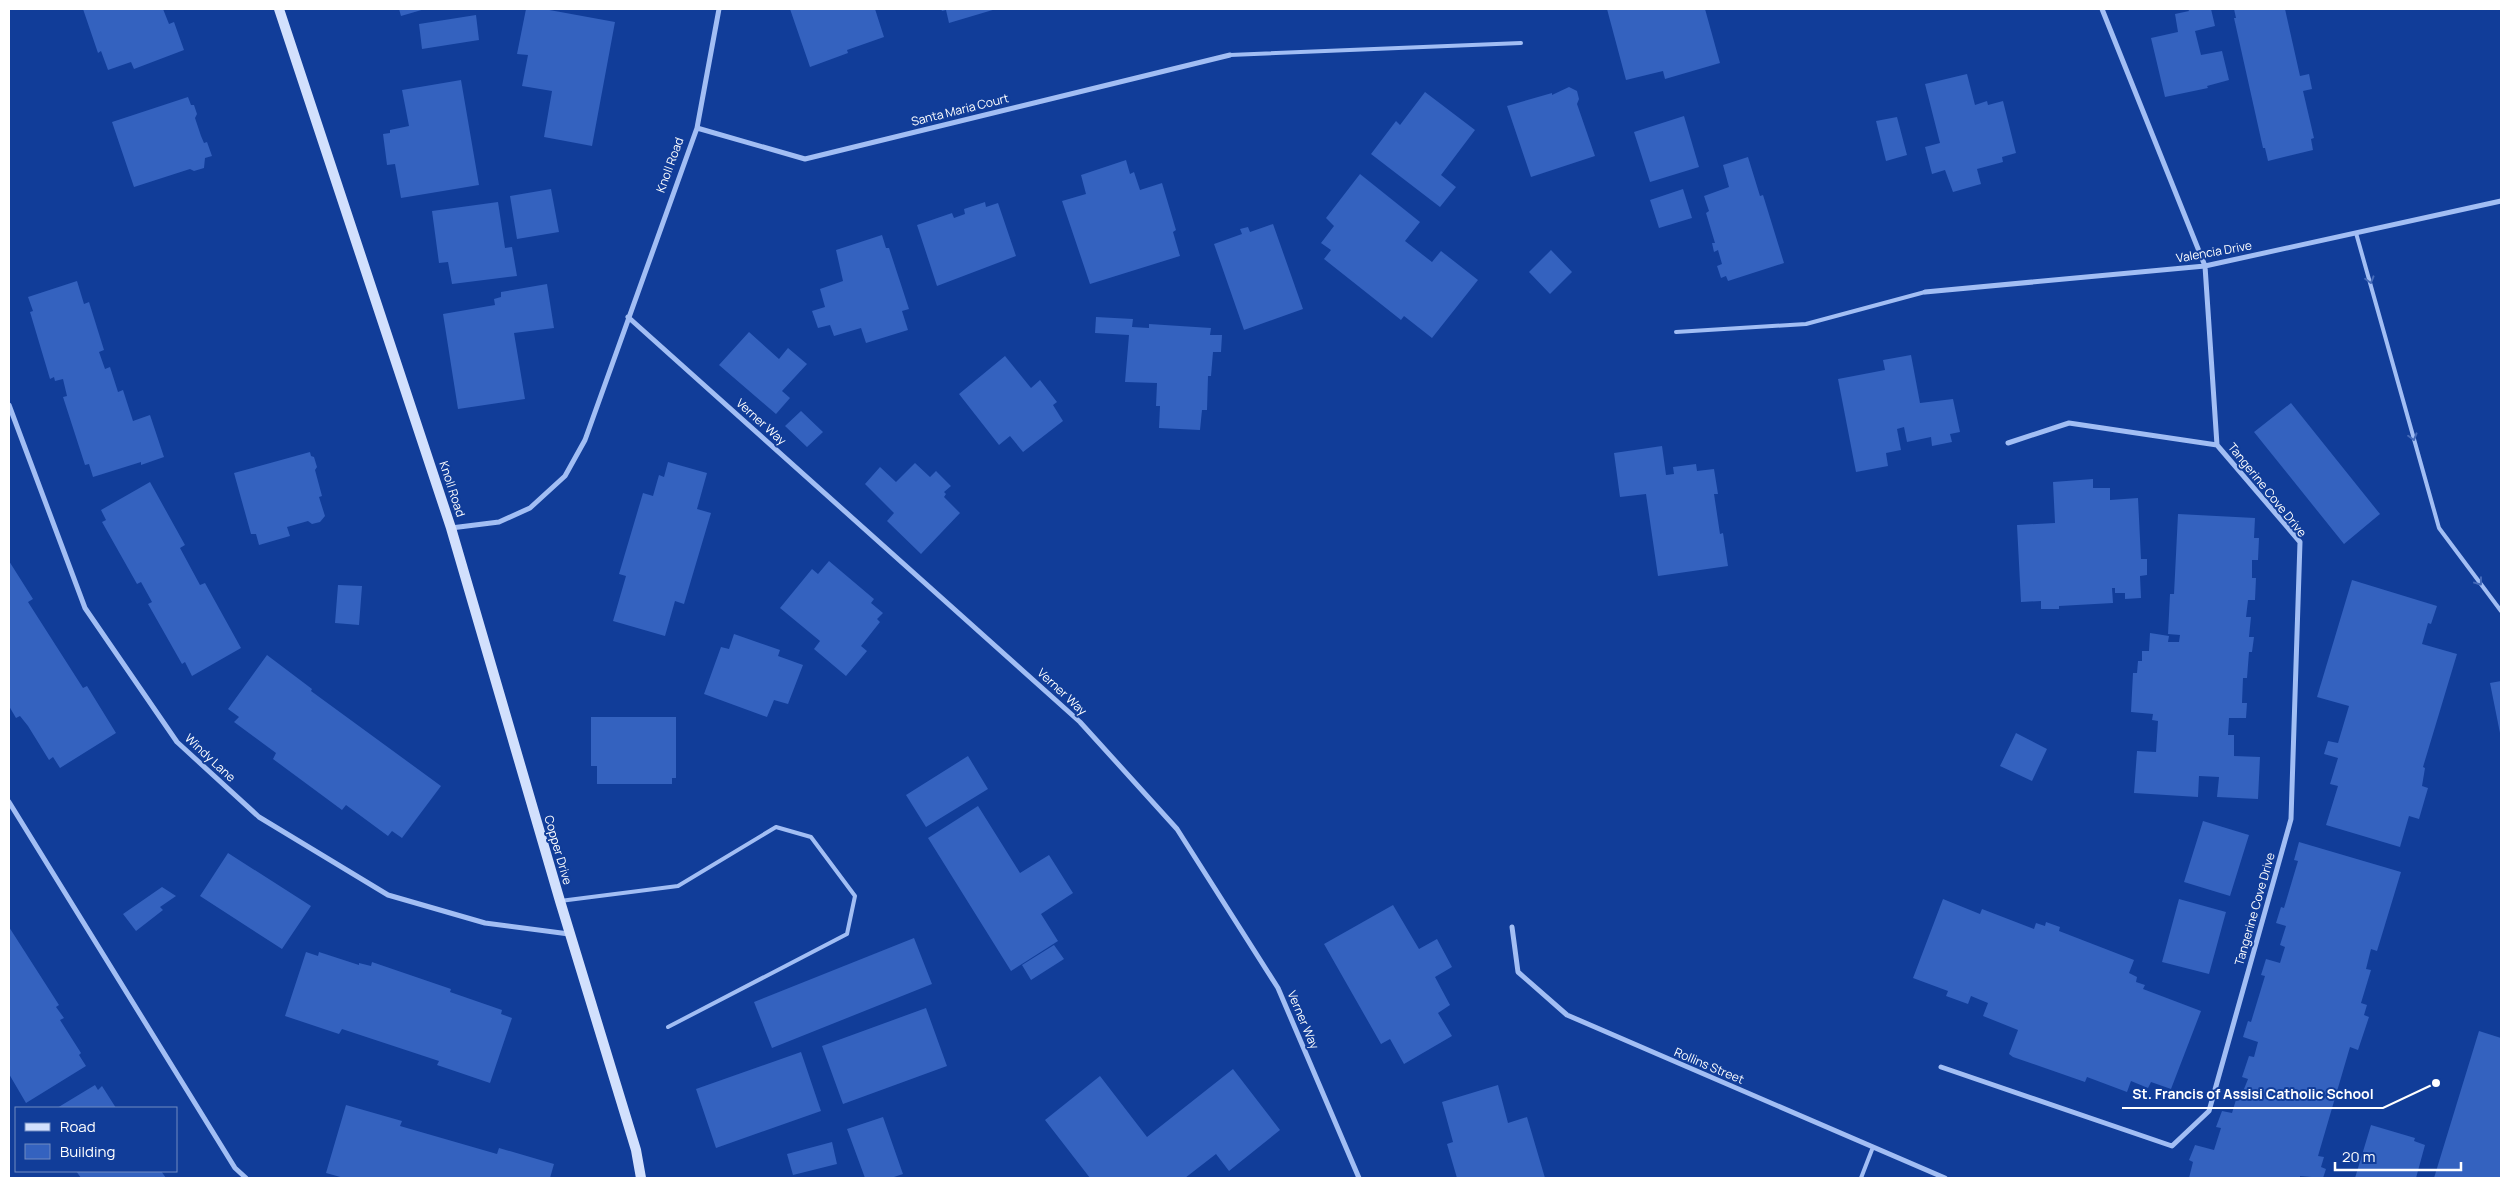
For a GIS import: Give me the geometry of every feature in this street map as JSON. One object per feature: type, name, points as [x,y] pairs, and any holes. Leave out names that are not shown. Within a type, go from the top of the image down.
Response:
[{"type":"street","name":"Knoll Road","points":[[279,9],[451,528],[499,522],[530,508],[565,476],[585,440],[697,128],[719,9]]},
{"type":"street","name":"Tangerine Cove Drive","points":[[1941,1067],[2172,1146],[2209,1111],[2292,819],[2300,542],[2217,445],[2205,266],[2102,9]]},
{"type":"street","name":"Santa Maria Court","points":[[697,128],[805,158],[1230,55]]},
{"type":"street","name":"Valencia Drive","points":[[1925,292],[2205,266],[2501,201]]},
{"type":"street","name":"Verner Way","points":[[628,317],[1080,722],[1177,829],[1278,988],[1359,1178]]},
{"type":"street","name":"Windy Lane","points":[[9,405],[85,608],[177,742],[259,817],[388,895],[485,923],[571,934]]},
{"type":"street","name":"Tangerine Cove Drive","points":[[2008,443],[2069,423],[2217,445]]},
{"type":"street","name":"Copper Drive","points":[[451,528],[560,902],[636,1150],[641,1178]]},
{"type":"street","points":[[9,802],[235,1168],[246,1178]]},
{"type":"street","name":"Rollins Street","points":[[1512,927],[1518,972],[1567,1015],[1945,1178]]},
{"type":"lane","points":[[1230,55],[1521,44]]},
{"type":"lane","points":[[2356,233],[2439,528],[2501,611]]},
{"type":"lane","points":[[1676,332],[1806,324],[1925,292]]},
{"type":"lane","points":[[560,902],[678,886],[776,827],[811,837],[855,896],[846,934],[668,1027]]},
{"type":"lane","points":[[1861,1178],[1873,1147]]},
{"type":"building","points":[[83,9],[163,9],[169,24],[174,22],[184,50],[134,69],[131,62],[108,70],[101,51],[98,53]]},
{"type":"building","points":[[399,9],[425,9],[401,16]]},
{"type":"building","points":[[526,9],[544,9],[615,22],[592,146],[544,137],[552,91],[522,86],[528,55],[517,54]]},
{"type":"building","points":[[790,9],[875,9],[884,37],[847,50],[848,53],[810,67]]},
{"type":"building","points":[[941,9],[996,9],[949,23],[946,10],[942,11]]},
{"type":"building","points":[[1607,9],[1705,9],[1720,63],[1665,79],[1663,71],[1626,80]]},
{"type":"building","points":[[2188,9],[2211,9],[2215,26],[2195,31],[2201,55],[2222,51],[2229,80],[2207,86],[2208,88],[2165,97],[2151,38],[2178,32],[2175,14],[2189,11]]},
{"type":"building","points":[[2234,9],[2285,9],[2300,76],[2309,74],[2312,89],[2303,91],[2314,138],[2311,139],[2313,150],[2268,161],[2265,148],[2263,148],[2234,18],[2236,18]]},
{"type":"building","points":[[476,15],[479,40],[422,49],[419,24]]},
{"type":"building","points":[[1967,74],[1975,105],[1987,101],[1988,105],[2003,101],[2016,153],[2002,157],[2003,162],[1977,169],[1981,184],[1953,192],[1945,170],[1932,174],[1925,147],[1940,143],[1925,84]]},
{"type":"building","points":[[461,80],[479,185],[401,198],[395,164],[387,165],[383,134],[390,133],[390,130],[409,126],[402,90]]},
{"type":"building","points":[[1569,87],[1577,91],[1579,99],[1577,104],[1595,156],[1531,177],[1507,106],[1552,93],[1552,95]]},
{"type":"building","points":[[1425,92],[1475,130],[1441,175],[1456,187],[1440,207],[1371,154],[1396,121],[1400,125]]},
{"type":"building","points":[[188,97],[191,105],[194,105],[197,114],[195,118],[201,136],[204,143],[207,142],[212,156],[205,158],[204,168],[194,171],[190,169],[134,187],[112,122]]},
{"type":"building","points":[[1684,116],[1699,167],[1650,182],[1634,132]]},
{"type":"building","points":[[1897,117],[1907,155],[1886,161],[1876,121]]},
{"type":"building","points":[[1748,157],[1760,196],[1763,195],[1784,263],[1728,281],[1726,276],[1721,278],[1717,266],[1722,264],[1718,250],[1714,252],[1712,243],[1715,243],[1706,213],[1709,211],[1704,196],[1729,187],[1723,165]]},
{"type":"building","points":[[1126,160],[1130,174],[1134,172],[1140,190],[1162,183],[1176,230],[1173,232],[1180,256],[1090,284],[1062,201],[1086,194],[1081,175]]},
{"type":"building","points":[[1360,174],[1420,222],[1405,241],[1432,262],[1441,251],[1478,280],[1432,338],[1404,316],[1401,320],[1324,259],[1331,250],[1321,243],[1334,226],[1326,218]]},
{"type":"building","points":[[551,189],[559,232],[517,239],[510,196]]},
{"type":"building","points":[[1683,189],[1692,218],[1659,228],[1650,200]]},
{"type":"building","points":[[498,202],[505,248],[512,247],[517,276],[452,284],[448,262],[439,263],[432,211]]},
{"type":"building","points":[[985,202],[986,207],[998,203],[1016,256],[937,286],[917,225],[952,213],[954,218],[965,214],[964,209]]},
{"type":"building","points":[[1273,224],[1303,309],[1244,330],[1214,244],[1242,234],[1240,229],[1248,227],[1250,232]]},
{"type":"building","points":[[882,235],[886,248],[889,248],[909,309],[902,311],[908,330],[866,343],[861,328],[834,336],[830,325],[818,328],[812,311],[825,307],[820,289],[843,281],[836,250]]},
{"type":"building","points":[[1551,250],[1572,272],[1550,294],[1529,272]]},
{"type":"building","points":[[77,281],[84,304],[89,302],[104,350],[99,352],[105,369],[110,367],[118,392],[123,390],[133,421],[150,415],[164,457],[93,477],[89,464],[85,465],[63,397],[67,396],[63,379],[55,381],[54,377],[50,379],[30,312],[33,311],[28,297]]},
{"type":"building","points":[[547,284],[554,328],[514,333],[525,399],[458,409],[443,314],[495,305],[494,299],[501,297],[501,292]]},
{"type":"building","points":[[1096,317],[1133,319],[1132,327],[1149,328],[1149,324],[1211,328],[1210,335],[1222,335],[1221,352],[1213,352],[1211,376],[1208,376],[1207,410],[1202,410],[1200,430],[1159,428],[1160,406],[1156,406],[1157,383],[1125,382],[1129,335],[1095,333]]},
{"type":"building","points":[[749,332],[779,359],[788,348],[807,364],[782,391],[790,398],[776,414],[719,365]]},
{"type":"building","points":[[1911,355],[1920,403],[1953,399],[1960,432],[1950,434],[1952,442],[1932,446],[1931,437],[1907,442],[1904,427],[1897,429],[1901,450],[1886,453],[1888,466],[1856,472],[1838,379],[1885,370],[1883,360]]},
{"type":"building","points":[[1005,356],[1031,388],[1040,380],[1057,402],[1053,405],[1063,421],[1023,452],[1010,436],[999,445],[959,394]]},
{"type":"building","points":[[2291,403],[2380,514],[2344,544],[2254,432]]},
{"type":"building","points":[[801,411],[823,432],[807,447],[785,426]]},
{"type":"building","points":[[1662,446],[1666,475],[1674,474],[1673,467],[1696,464],[1697,471],[1714,469],[1718,494],[1714,494],[1720,534],[1723,533],[1728,566],[1658,576],[1646,494],[1620,497],[1614,453]]},
{"type":"building","points":[[310,452],[311,456],[314,457],[317,467],[315,470],[322,496],[319,497],[325,516],[320,522],[312,524],[308,521],[287,527],[290,536],[259,545],[256,534],[251,534],[234,473]]},
{"type":"building","points":[[668,462],[707,473],[697,509],[711,513],[684,604],[675,601],[665,636],[613,621],[626,576],[619,574],[643,493],[653,496],[659,475],[664,477]]},
{"type":"building","points":[[915,463],[930,477],[936,471],[951,486],[944,492],[946,494],[944,497],[960,513],[921,554],[887,521],[894,513],[865,484],[880,467],[896,482]]},
{"type":"building","points":[[2093,479],[2093,488],[2110,488],[2110,500],[2138,498],[2141,559],[2147,559],[2147,575],[2140,576],[2141,598],[2125,599],[2125,593],[2115,593],[2115,588],[2112,588],[2113,603],[2041,609],[2041,601],[2021,602],[2017,525],[2055,523],[2053,482]]},
{"type":"building","points":[[150,482],[185,545],[180,548],[200,585],[205,583],[241,648],[192,676],[185,662],[182,664],[148,604],[152,602],[141,582],[137,584],[102,522],[106,520],[101,510]]},
{"type":"building","points":[[2178,514],[2255,518],[2254,538],[2259,538],[2258,560],[2252,560],[2252,578],[2256,578],[2255,600],[2248,600],[2246,617],[2251,617],[2249,637],[2254,637],[2252,652],[2249,652],[2247,678],[2243,678],[2242,703],[2247,703],[2246,718],[2229,718],[2228,735],[2234,735],[2234,756],[2260,757],[2258,799],[2217,797],[2219,777],[2199,776],[2198,797],[2134,793],[2137,751],[2156,752],[2158,721],[2152,720],[2153,714],[2131,712],[2133,673],[2137,673],[2138,661],[2142,661],[2142,651],[2149,651],[2150,633],[2169,636],[2168,642],[2179,642],[2180,635],[2168,634],[2170,594],[2174,594]]},
{"type":"building","points":[[9,561],[33,599],[28,602],[83,688],[87,686],[116,733],[60,768],[53,757],[49,760],[28,726],[20,716],[16,718],[9,706]]},
{"type":"building","points":[[829,561],[874,599],[871,603],[883,613],[877,619],[880,622],[861,646],[867,651],[846,676],[814,649],[820,641],[780,608],[812,569],[818,574]]},
{"type":"building","points":[[2352,580],[2437,606],[2431,624],[2428,623],[2422,644],[2457,654],[2423,767],[2425,768],[2422,786],[2428,788],[2419,819],[2409,816],[2400,847],[2326,825],[2338,786],[2330,784],[2338,758],[2324,754],[2328,741],[2338,743],[2349,706],[2317,697]]},
{"type":"building","points":[[338,585],[362,586],[359,625],[335,623]]},
{"type":"building","points":[[734,634],[780,650],[778,656],[803,665],[788,704],[774,700],[767,717],[704,694],[721,647],[729,649]]},
{"type":"building","points":[[267,655],[312,689],[311,691],[441,786],[402,838],[392,831],[388,836],[346,805],[342,810],[273,759],[276,753],[234,722],[239,717],[228,709]]},
{"type":"building","points":[[2501,681],[2501,733],[2500,733],[2490,683]]},
{"type":"building","points":[[591,717],[676,717],[676,778],[672,778],[672,784],[597,784],[597,766],[591,766]]},
{"type":"building","points":[[2016,733],[2047,749],[2032,781],[2000,766]]},
{"type":"building","points":[[968,756],[988,789],[926,827],[906,795]]},
{"type":"building","points":[[978,806],[1020,873],[1049,855],[1073,893],[1041,914],[1058,941],[1011,971],[928,838]]},
{"type":"building","points":[[2203,821],[2249,835],[2230,896],[2184,882]]},
{"type":"building","points":[[2299,842],[2401,872],[2377,951],[2371,949],[2366,969],[2371,970],[2361,1003],[2367,1005],[2364,1015],[2369,1017],[2358,1050],[2350,1047],[2318,1156],[2324,1157],[2321,1167],[2326,1169],[2323,1178],[2300,1176],[2300,1178],[2189,1178],[2193,1162],[2189,1160],[2195,1145],[2214,1150],[2221,1128],[2216,1127],[2222,1111],[2232,1113],[2238,1093],[2242,1094],[2248,1079],[2242,1077],[2249,1056],[2254,1057],[2258,1042],[2243,1037],[2248,1021],[2251,1022],[2265,976],[2261,975],[2266,959],[2280,963],[2285,947],[2280,945],[2286,926],[2276,923],[2281,907],[2284,908],[2298,861],[2294,860]]},
{"type":"building","points":[[228,853],[311,906],[282,949],[200,896]]},
{"type":"building","points":[[162,887],[176,896],[160,907],[163,910],[136,931],[123,914]]},
{"type":"building","points":[[1943,899],[1980,914],[1982,909],[2034,929],[2036,923],[2045,926],[2046,922],[2060,927],[2059,931],[2134,960],[2129,973],[2137,977],[2136,982],[2145,985],[2143,989],[2201,1011],[2171,1089],[2151,1082],[2148,1088],[2131,1081],[2127,1092],[2087,1077],[2085,1082],[2013,1057],[2009,1054],[2018,1030],[1983,1016],[1988,1003],[1971,996],[1968,1004],[1946,996],[1948,991],[1913,978]]},
{"type":"building","points":[[2179,899],[2226,912],[2209,974],[2162,962]]},
{"type":"building","points":[[1393,905],[1419,949],[1437,939],[1452,967],[1435,977],[1450,1005],[1438,1013],[1452,1036],[1404,1064],[1390,1039],[1381,1044],[1324,944]]},
{"type":"building","points":[[9,927],[59,1005],[56,1007],[64,1018],[60,1020],[81,1053],[79,1055],[86,1066],[26,1103],[9,1074]]},
{"type":"building","points":[[914,938],[932,984],[772,1048],[754,1002]]},
{"type":"building","points":[[1054,945],[1064,959],[1031,980],[1022,965]]},
{"type":"building","points":[[306,952],[318,956],[319,952],[359,965],[359,963],[371,966],[372,962],[451,989],[450,992],[502,1010],[501,1014],[512,1018],[490,1083],[437,1065],[439,1061],[342,1029],[339,1034],[285,1016]]},
{"type":"building","points":[[926,1008],[947,1066],[843,1104],[822,1046]]},
{"type":"building","points":[[2479,1031],[2501,1038],[2501,1178],[2434,1178]]},
{"type":"building","points":[[801,1052],[821,1111],[716,1148],[696,1089]]},
{"type":"building","points":[[1233,1069],[1280,1130],[1229,1171],[1216,1154],[1185,1178],[1090,1178],[1045,1120],[1100,1076],[1147,1137]]},
{"type":"building","points":[[95,1085],[98,1090],[102,1086],[115,1107],[59,1107]]},
{"type":"building","points":[[1498,1085],[1508,1123],[1527,1117],[1545,1178],[1457,1178],[1447,1144],[1453,1142],[1442,1102]]},
{"type":"building","points":[[346,1105],[402,1121],[400,1126],[497,1154],[499,1148],[554,1164],[550,1178],[344,1178],[326,1173]]},
{"type":"building","points":[[883,1117],[903,1174],[891,1178],[865,1178],[847,1129]]},
{"type":"building","points":[[2371,1125],[2415,1138],[2414,1141],[2425,1145],[2416,1178],[2355,1178]]},
{"type":"building","points":[[832,1142],[837,1164],[793,1175],[787,1154]]},
{"type":"building","points":[[77,1172],[162,1172],[166,1178],[81,1178]]},
{"type":"place","name":"St. Francis of Assisi Catholic School","points":[[2436,1083]]}]
